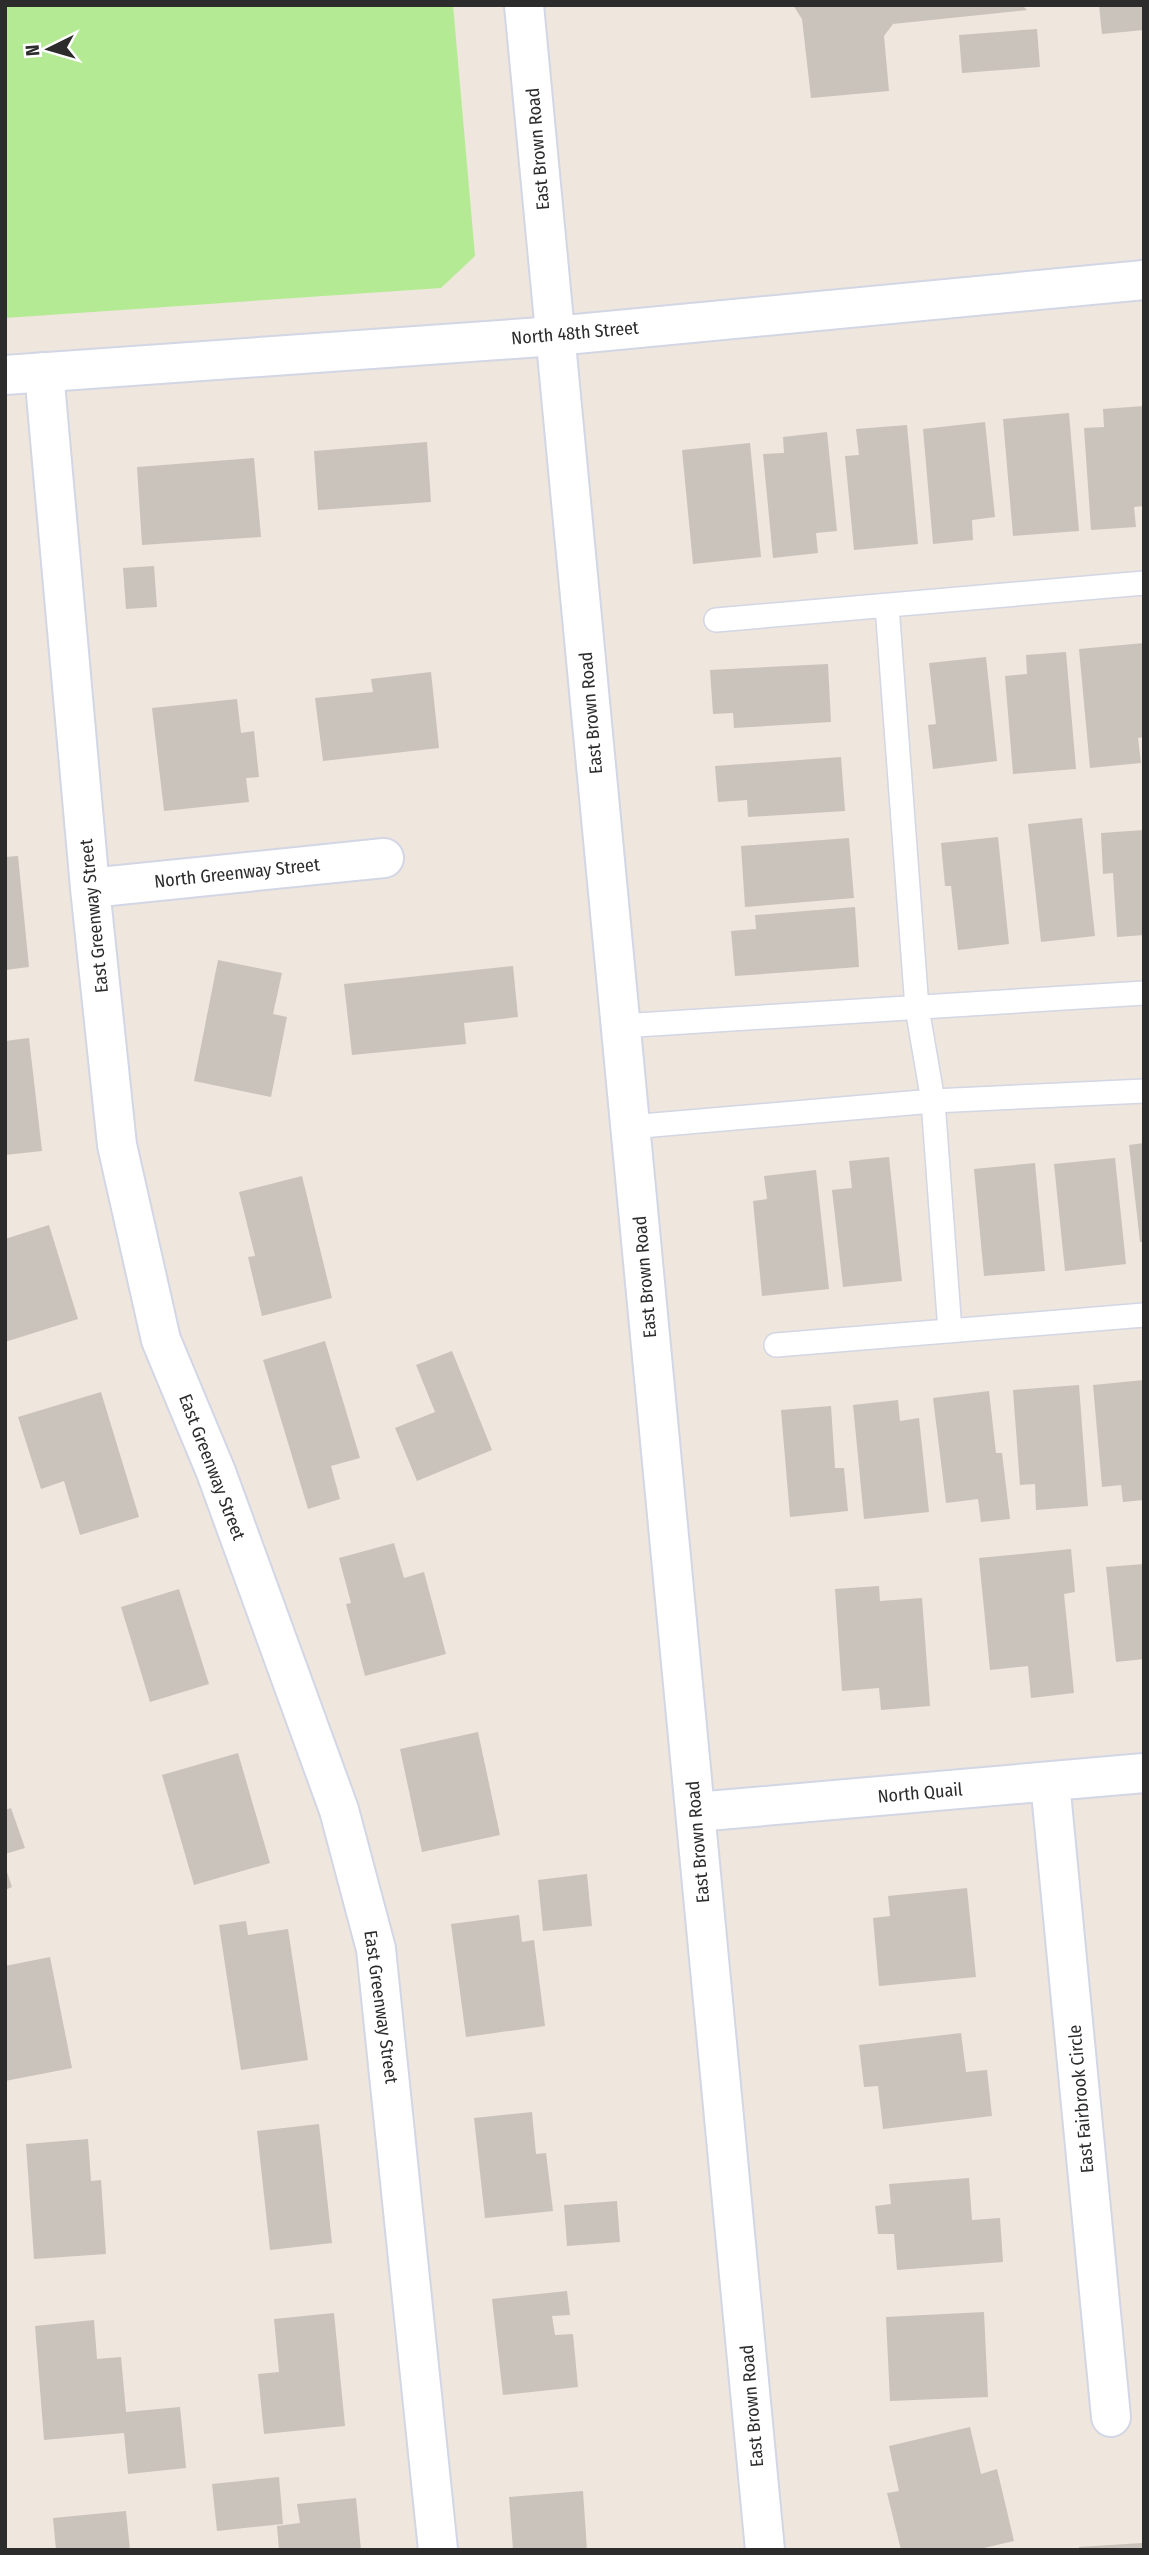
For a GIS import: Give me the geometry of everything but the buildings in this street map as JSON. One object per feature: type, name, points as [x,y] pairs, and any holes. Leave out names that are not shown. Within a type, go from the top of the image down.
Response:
[{"type":"street","name":"East Brown Road","points":[[524,5],[765,2550]]},
{"type":"street","name":"North 48th Street","points":[[5,375],[555,336],[1144,280]]},
{"type":"street","name":"East Greenway Street","points":[[44,372],[90,888],[117,1145],[161,1340],[216,1472],[339,1810],[376,1949],[438,2550]]},
{"type":"street","name":"North Greenway Street","points":[[90,888],[384,858]]},
{"type":"street","name":"North Quail","points":[[696,1812],[1144,1773]]},
{"type":"street","name":"East Fairbrook Circle","points":[[1050,1782],[1111,2417]]},
{"type":"lane","points":[[716,620],[1144,583]]},
{"type":"lane","points":[[887,606],[917,1008],[933,1101],[950,1331]]},
{"type":"lane","points":[[621,1026],[1144,993]]},
{"type":"lane","points":[[630,1127],[933,1101],[1144,1091]]},
{"type":"lane","points":[[776,1345],[1144,1315]]},
{"type":"green space","points":[[5,5],[453,5],[475,256],[441,288],[5,318]]}]
